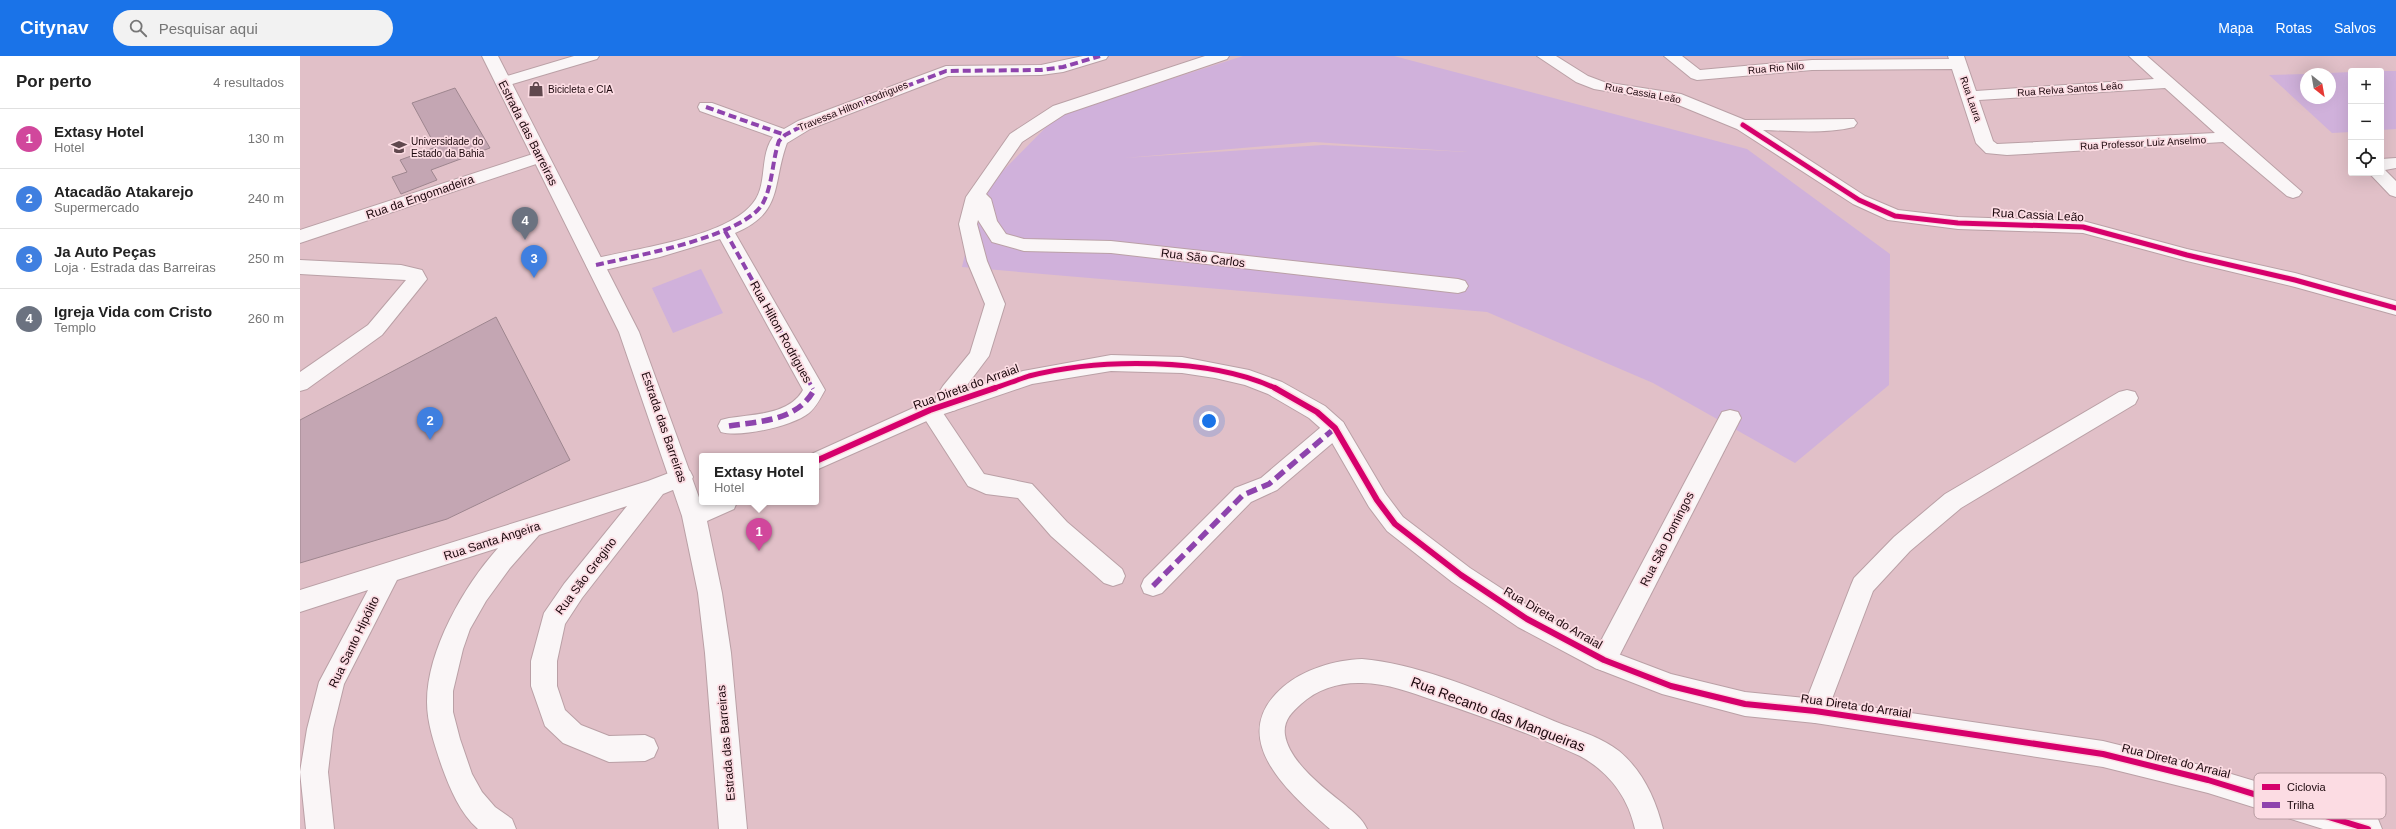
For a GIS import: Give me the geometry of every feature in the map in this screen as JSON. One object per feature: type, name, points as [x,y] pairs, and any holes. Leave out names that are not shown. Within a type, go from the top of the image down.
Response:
[{"type":"street","name":"Estrada das Barreiras","points":[[490,56],[629,332],[682,476],[694,516],[710,593],[718,653],[733,829]]},
{"type":"street","points":[[503,82],[591,56]]},
{"type":"street","name":"Travessa Hilton Rodrigues","points":[[596,265],[725,231],[753,216],[762,207],[766,198],[776,148],[785,135],[804,125],[946,70],[1041,70],[1063,67],[1100,56]]},
{"type":"street","points":[[1113,576],[1060,529],[1024,490],[986,485],[976,480],[939,407],[979,356],[995,304],[978,261],[968,224],[975,197],[1016,138],[1059,110],[1221,56]]},
{"type":"street","name":"Rua Cassia Leão","points":[[1545,56],[1582,79],[1600,86],[1676,98],[1743,125],[1859,200],[1895,216],[1958,223],[2083,227],[2187,255],[2295,280],[2396,308]]},
{"type":"street","name":"Rua Rio Nilo","points":[[1672,56],[1697,75],[1810,60],[1957,60]]},
{"type":"street","name":"Rua Professor Luiz Anselmo","points":[[1985,143],[1992,149],[2007,150],[2216,139],[2225,135],[2222,129],[2137,56]]},
{"type":"street","name":"Rua Laura","points":[[1957,60],[1985,143]]},
{"type":"street","name":"Rua Relva Santos Leão","points":[[1970,96],[2169,83]]},
{"type":"street","points":[[706,107],[785,135]]},
{"type":"street","name":"Rua Cassia Leão","points":[[1743,125],[1784,126],[1848,123]]},
{"type":"street","points":[[2225,135],[2293,192]]},
{"type":"street","name":"Rua da Engomadeira","points":[[300,238],[540,157]]},
{"type":"street","points":[[2384,165],[2396,163]]},
{"type":"street","points":[[2381,176],[2396,191]]},
{"type":"street","name":"Rua São Carlos","points":[[975,197],[982,199],[988,222],[999,238],[1024,245],[1110,247],[1458,286]]},
{"type":"street","name":"Rua Hilton Rodrigues","points":[[725,231],[814,390],[811,398],[802,407],[790,414],[730,426]]},
{"type":"street","points":[[300,267],[401,272],[415,275],[417,279],[375,330],[300,383]]},
{"type":"street","name":"Rua Direta do Arraial","points":[[819,460],[939,407],[1030,376],[1066,369],[1111,363],[1182,365],[1222,371],[1249,378],[1300,400],[1335,428],[1346,444],[1377,500],[1395,524],[1461,575],[1527,618],[1604,660],[1686,690],[1745,704],[1815,711],[2103,754],[2208,780],[2254,794]]},
{"type":"street","points":[[1815,711],[1863,585],[1902,544],[1953,501],[2127,398]]},
{"type":"street","name":"Rua São Domingos","points":[[1604,660],[1730,418]]},
{"type":"street","points":[[1153,586],[1243,495],[1269,484],[1335,428]]},
{"type":"street","name":"Rua Santa Angeira","points":[[300,601],[388,575],[655,488],[682,476]]},
{"type":"street","name":"Rua São Gregino","points":[[645,748],[610,749],[572,734],[554,717],[544,686],[544,661],[553,621],[565,603],[655,488]]},
{"type":"street","points":[[694,516],[719,505]]},
{"type":"street","points":[[502,829],[487,821],[461,785],[445,736],[440,694],[450,648],[463,614],[497,565],[531,528]]},
{"type":"street","name":"Rua Santo Hipólito","points":[[320,829],[314,772],[320,729],[332,682],[388,575]]},
{"type":"street","name":"Rua Recanto das Mangueiras","points":[[1353,829],[1306,789],[1285,767],[1272,743],[1272,718],[1287,698],[1310,682],[1337,673],[1362,672],[1392,675],[1449,693],[1537,726],[1599,752],[1620,771],[1636,790],[1649,829]]},
{"type":"street","name":"Rua Direta do Arraial","points":[[2335,819],[2368,829]]},
{"type":"shaded area","points":[[1243,56],[1394,56],[1747,149],[1890,254],[1889,385],[1795,463],[1653,383],[1487,312],[962,267],[979,195],[1058,115]],"holes":[[[1314,142],[1468,152],[1323,145],[1124,158]]]},
{"type":"shaded area","points":[[2384,71],[2396,71],[2396,129],[2384,130]]},
{"type":"shaded area","points":[[2348,72],[2348,132],[2332,133],[2300,104],[2336,104],[2336,73]]},
{"type":"shaded area","points":[[2300,74],[2300,104],[2269,75]]},
{"type":"shaded area","points":[[701,269],[723,313],[673,333],[652,288]]},
{"type":"building","points":[[455,88],[490,148],[431,170],[437,180],[401,194],[392,177],[407,172],[400,160],[436,147],[412,103]]},
{"type":"building","points":[[496,317],[570,460],[447,519],[300,563],[300,420]]},
{"type":"marked path","points":[[596,265],[686,243],[734,226],[751,216],[762,205],[766,198],[774,157],[779,141],[785,135],[804,125],[946,71],[1041,70],[1063,67],[1100,56]]},
{"type":"marked path","points":[[706,107],[785,135]]},
{"type":"marked path","points":[[725,231],[814,390],[808,400],[800,408],[790,414],[765,421],[729,426]]},
{"type":"marked path","points":[[1153,586],[1243,495],[1269,484],[1335,428]]},
{"type":"cycle path","points":[[1743,125],[1859,200],[1895,216],[1958,223],[2083,227],[2187,255],[2295,280],[2396,308]]},
{"type":"cycle path","points":[[819,460],[930,410],[1030,376],[1111,363],[1182,365],[1215,370],[1249,378],[1275,388],[1317,412],[1335,428],[1346,444],[1377,500],[1395,524],[1461,575],[1527,619],[1604,660],[1671,686],[1745,704],[1815,711],[2103,754],[2208,780],[2254,794]]},
{"type":"cycle path","points":[[2335,819],[2368,829]]},
{"type":"place","name":"Bicicleta e CIA","points":[[536,89]]},
{"type":"place","name":"Universidade do Estado da Bahia","points":[[399,147]]},
{"type":"place","name":"Igreja Vida com Cristo","points":[[525,240]]},
{"type":"place","name":"Ja Auto Peças","points":[[534,278]]},
{"type":"place","name":"Atacadão Atakarejo","points":[[430,440]]},
{"type":"place","name":"Extasy Hotel","points":[[759,551]]}]
